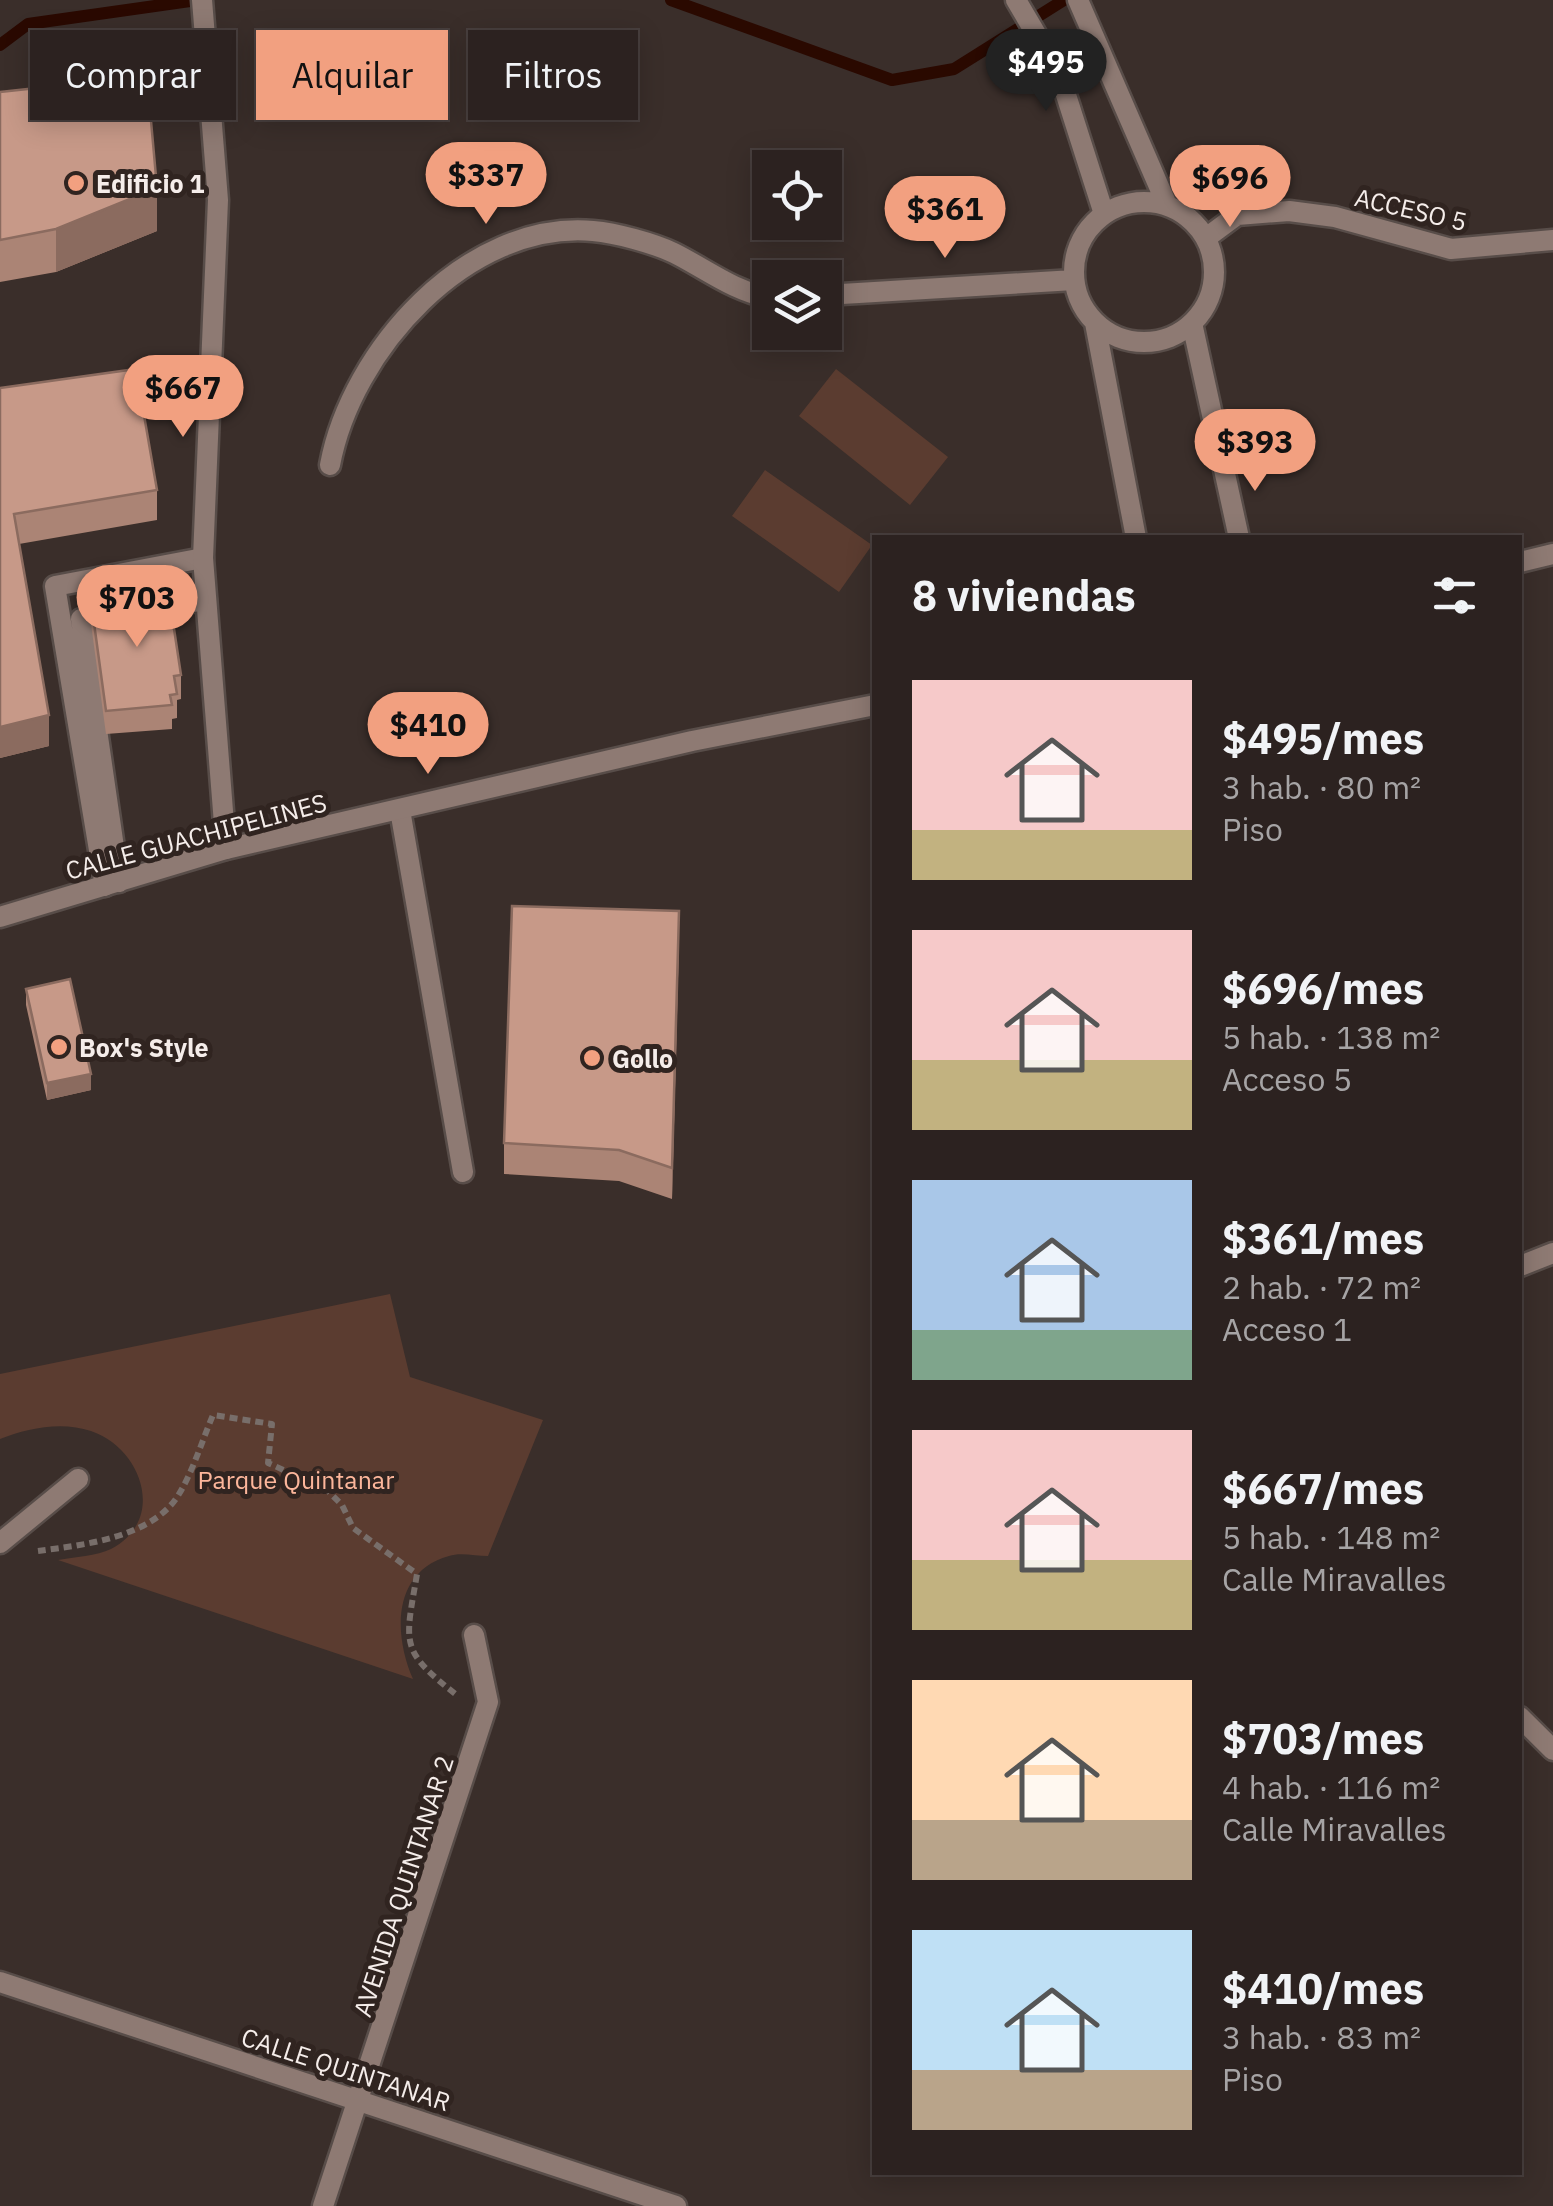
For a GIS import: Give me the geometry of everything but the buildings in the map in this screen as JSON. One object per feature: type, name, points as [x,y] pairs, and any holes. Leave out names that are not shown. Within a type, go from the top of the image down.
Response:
[{"type":"street","points":[[202,0],[218,200],[203,558],[226,849]]},
{"type":"street","points":[[1016,0],[1059,74],[1104,214]]},
{"type":"street","points":[[1078,0],[1167,205]]},
{"type":"street","points":[[1124,204],[1167,205],[1190,218],[1206,238],[1214,268],[1209,298],[1192,324],[1176,335],[1139,342],[1115,336],[1095,322],[1080,303],[1074,280],[1080,242],[1104,214],[1124,204]]},
{"type":"street","name":"ACCESO 5","points":[[1206,238],[1238,215],[1289,210],[1334,217],[1452,249],[1553,240]]},
{"type":"street","points":[[330,466],[346,407],[380,348],[418,303],[505,245],[554,232],[595,231],[672,252],[711,278],[752,292]]},
{"type":"street","points":[[842,294],[1074,280]]},
{"type":"street","points":[[1095,322],[1135,535]]},
{"type":"street","points":[[1192,324],[1238,535]]},
{"type":"street","points":[[1522,562],[1553,554]]},
{"type":"street","points":[[112,884],[55,586],[203,558]]},
{"type":"street","points":[[112,884],[82,619],[206,600]]},
{"type":"street","name":"CALLE GUACHIPELINES","points":[[0,917],[226,849],[692,741],[872,706]]},
{"type":"street","points":[[400,810],[462,1172]]},
{"type":"street","points":[[1522,1265],[1553,1253]]},
{"type":"street","points":[[0,1543],[78,1479]]},
{"type":"street","name":"AVENIDA QUINTANAR 2","points":[[323,2206],[488,1702],[474,1635]]},
{"type":"street","points":[[1522,1719],[1553,1750]]},
{"type":"street","name":"CALLE QUINTANAR","points":[[0,1982],[676,2206]]},
{"type":"path","points":[[22,1553],[86,1547],[134,1530],[177,1498],[213,1415],[272,1424],[268,1463],[326,1489],[342,1506],[353,1528],[417,1574],[408,1631],[417,1664],[458,1696],[488,1702]]},
{"type":"green space","points":[[836,369],[948,457],[910,505],[799,416]]},
{"type":"green space","points":[[765,470],[872,545],[839,592],[732,516]]},
{"type":"green space","name":"Parque Quintanar","points":[[390,1294],[410,1377],[543,1420],[488,1556],[453,1555],[430,1564],[407,1591],[402,1607],[402,1644],[413,1679],[58,1560],[111,1549],[128,1536],[139,1521],[141,1485],[124,1453],[91,1431],[45,1427],[0,1439],[0,1374]]},
{"type":"waterway","points":[[0,45],[28,24],[197,0]]},
{"type":"waterway","points":[[671,0],[892,80],[954,69],[1064,0]]},
{"type":"place","name":"Edificio 1","points":[[76,183]]},
{"type":"place","name":"Box's Style","points":[[59,1047]]},
{"type":"place","name":"Gollo","points":[[592,1058]]}]
